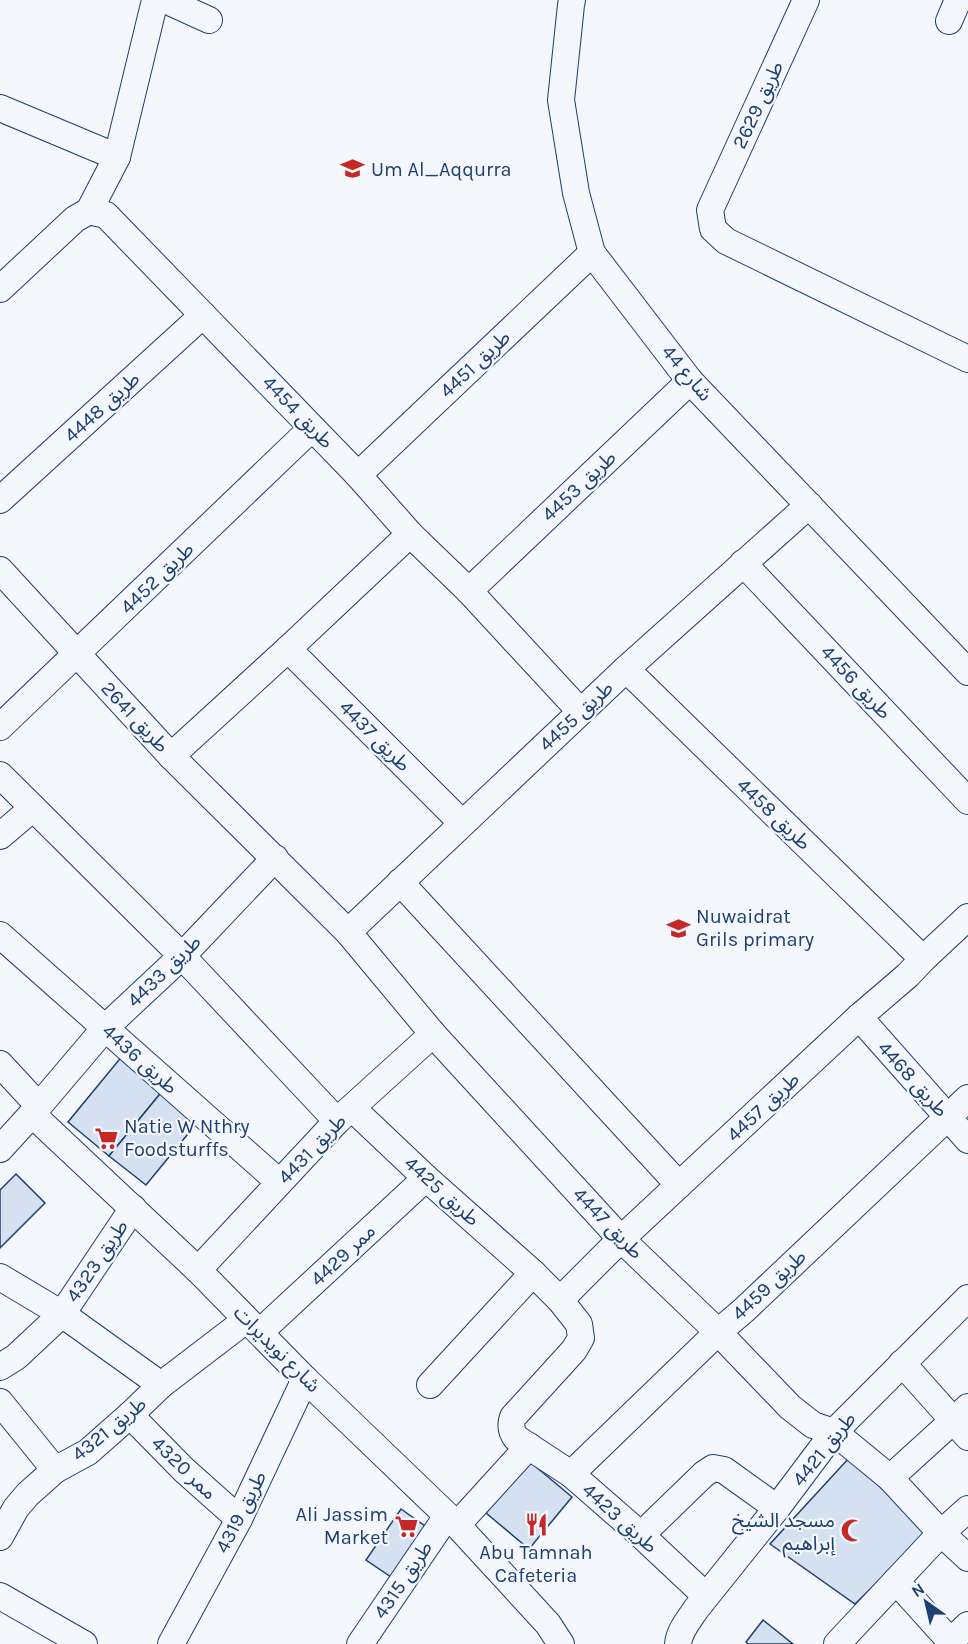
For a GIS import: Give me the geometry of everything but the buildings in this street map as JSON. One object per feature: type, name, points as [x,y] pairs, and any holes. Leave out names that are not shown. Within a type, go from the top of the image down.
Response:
[{"type":"street","points":[[0,289],[75,219],[89,211],[117,157],[155,0]]},
{"type":"street","points":[[165,0],[209,20]]},
{"type":"street","name":"شارع 44","points":[[572,0],[561,100],[576,193],[592,253],[690,381],[968,672]]},
{"type":"street","name":"طريق 2629","points":[[806,0],[710,210],[712,229],[726,241],[968,359]]},
{"type":"street","points":[[0,108],[117,157]]},
{"type":"street","name":"طريق 4454","points":[[89,211],[106,215],[358,475],[410,534],[469,591],[580,711]]},
{"type":"street","name":"طريق 4451","points":[[358,475],[592,253]]},
{"type":"street","name":"طريق 4448","points":[[0,500],[204,315]]},
{"type":"street","name":"طريق 4453","points":[[469,591],[690,381]]},
{"type":"street","name":"طريق 4452","points":[[4,715],[77,655],[312,428]]},
{"type":"street","name":"طريق 4455","points":[[348,932],[580,711],[809,505]]},
{"type":"street","points":[[171,756],[410,534]]},
{"type":"street","name":"طريق 4456","points":[[743,563],[968,801]]},
{"type":"street","name":"طريق 2641","points":[[0,570],[171,756],[275,858]]},
{"type":"street","name":"طريق 4437","points":[[288,649],[462,823]]},
{"type":"street","name":"طريق 4458","points":[[626,669],[922,959]]},
{"type":"street","name":"طريق 4425","points":[[0,775],[344,1115],[426,1178],[533,1273],[560,1300],[579,1324],[581,1338],[574,1350],[513,1417],[512,1433],[529,1446]]},
{"type":"street","points":[[0,836],[33,808]]},
{"type":"street","name":"طريق 4447","points":[[275,858],[348,932],[433,1034],[621,1239],[718,1332],[790,1407],[813,1425],[834,1432],[890,1479],[968,1558]]},
{"type":"street","name":"طريق 4433","points":[[35,1109],[105,1028],[182,956],[275,858]]},
{"type":"street","points":[[400,882],[679,1185]]},
{"type":"street","name":"طريق 4457","points":[[560,1300],[621,1239],[968,917]]},
{"type":"street","name":"طريق 4436","points":[[3,944],[105,1028],[279,1182]]},
{"type":"street","name":"طريق 4468","points":[[859,1017],[968,1140]]},
{"type":"street","name":"طريق 4431","points":[[198,1270],[344,1115],[433,1034]]},
{"type":"street","name":"شارع نويديرات","points":[[0,1064],[35,1109],[133,1208],[452,1520],[554,1634],[582,1644]]},
{"type":"street","name":"طريق 4459","points":[[571,1474],[718,1332],[968,1098]]},
{"type":"street","points":[[0,1149],[35,1109]]},
{"type":"street","name":"ممر 4429","points":[[253,1326],[426,1178]]},
{"type":"street","name":"طريق 4323","points":[[0,1367],[16,1357],[62,1314],[133,1208]]},
{"type":"street","points":[[430,1385],[533,1273]]},
{"type":"street","name":"طريق 4323","points":[[0,1277],[62,1314]]},
{"type":"street","name":"طريق 4421","points":[[678,1644],[685,1625],[706,1596],[777,1508],[834,1432],[968,1298]]},
{"type":"street","name":"طريق 4321","points":[[62,1314],[161,1385]]},
{"type":"street","name":"طريق 4321","points":[[0,1537],[15,1508],[55,1470],[88,1452],[161,1385],[253,1326]]},
{"type":"street","points":[[890,1479],[963,1422],[902,1363]]},
{"type":"street","name":"طريق 4319","points":[[171,1644],[239,1519],[305,1378]]},
{"type":"street","points":[[0,1402],[55,1470]]},
{"type":"street","name":"ممر 4320","points":[[130,1415],[184,1470],[239,1519]]},
{"type":"street","name":"طريق 4423","points":[[529,1446],[571,1474],[706,1596]]},
{"type":"street","name":"طريق 4315","points":[[360,1644],[452,1520],[529,1446]]},
{"type":"street","points":[[641,1535],[713,1468],[724,1470],[777,1508]]},
{"type":"street","points":[[837,1644],[941,1533],[968,1509]]},
{"type":"street","points":[[896,1581],[960,1633]]},
{"type":"street","points":[[0,1596],[84,1644]]},
{"type":"place","name":"Um Al_Aqqurra","points":[[353,169]]},
{"type":"place","name":"Nuwaidrat Grils primary","points":[[678,928]]},
{"type":"place","name":"Natie W Nthry Foodsturffs","points":[[106,1138]]},
{"type":"place","name":"Abu Tamnah Cafeteria","points":[[536,1525]]},
{"type":"place","name":"Ali Jassim Market","points":[[406,1526]]},
{"type":"place","name":"مسجد الشيخ إبراهيم","points":[[853,1531]]}]
